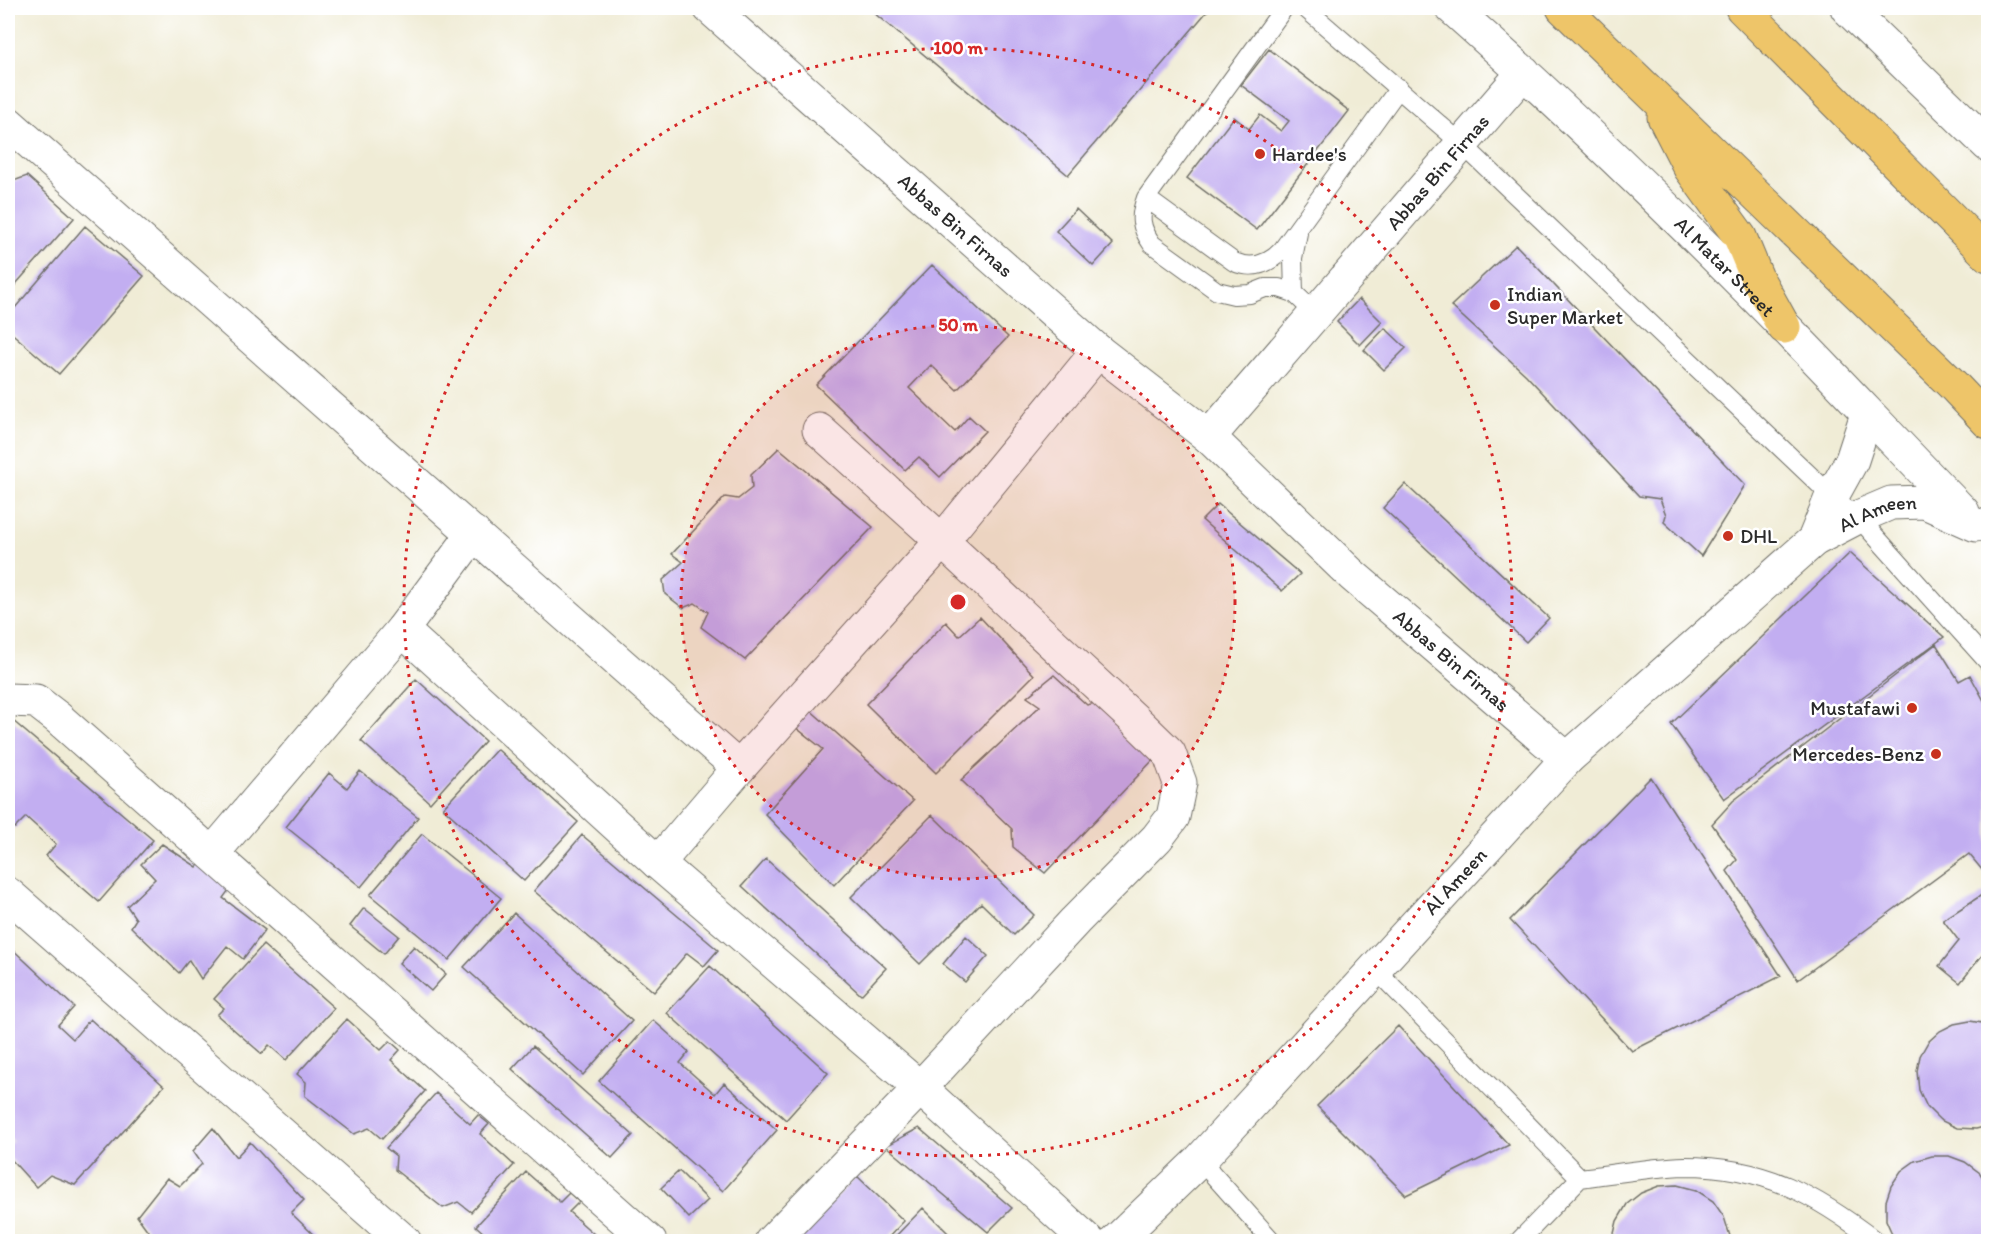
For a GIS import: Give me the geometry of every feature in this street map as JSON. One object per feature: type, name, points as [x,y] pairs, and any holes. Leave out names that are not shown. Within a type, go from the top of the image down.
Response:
[{"type":"highway","points":[[1563,8],[1989,422]]},
{"type":"highway","points":[[1742,8],[1989,255]]},
{"type":"highway","points":[[1653,94],[1690,168],[1740,237],[1757,278],[1784,327]]},
{"type":"street","name":"Abbas Bin Firnas","points":[[710,8],[1098,351],[1209,437],[1352,576],[1567,759]]},
{"type":"street","name":"Al Matar Street","points":[[1452,8],[1524,72],[1683,226],[1982,532]]},
{"type":"street","points":[[1847,8],[1989,145]]},
{"type":"street","name":"Abbas Bin Firnas","points":[[1209,437],[1304,303],[1462,144],[1524,72]]},
{"type":"street","points":[[8,123],[739,768]]},
{"type":"street","points":[[658,863],[739,768],[942,541],[1098,351]]},
{"type":"street","name":"Al Ameen","points":[[1814,540],[1831,498],[1852,460],[1867,414]]},
{"type":"street","points":[[771,1242],[1156,838],[1173,817],[1180,783],[1169,753],[942,541],[819,430]]},
{"type":"street","name":"Al Ameen","points":[[1115,1242],[1200,1160],[1567,759],[1814,540],[1891,503],[1925,502],[1982,532]]},
{"type":"street","points":[[212,855],[402,630],[474,532]]},
{"type":"street","points":[[402,630],[658,863],[920,1088],[1089,1242]]},
{"type":"street","points":[[8,699],[36,701],[51,713],[650,1242]]},
{"type":"street","points":[[8,894],[405,1242]]},
{"type":"lane","points":[[1284,8],[1146,198],[1141,212],[1145,234],[1152,244],[1217,291],[1234,295],[1250,294],[1265,288],[1279,288],[1304,303]]},
{"type":"lane","points":[[1305,8],[1462,144],[1831,498],[1858,517],[1989,662]]},
{"type":"lane","points":[[1146,198],[1234,262],[1242,265],[1263,264],[1274,259],[1301,225],[1399,88]]},
{"type":"lane","points":[[1301,225],[1293,258],[1304,303]]},
{"type":"lane","points":[[1374,968],[1580,1178]]},
{"type":"lane","points":[[1200,1160],[1273,1242]]},
{"type":"lane","points":[[1518,1242],[1580,1178],[1684,1166],[1738,1170],[1788,1185],[1833,1209],[1877,1242]]},
{"type":"building","points":[[868,8],[1210,8],[1068,175]]},
{"type":"building","name":"Hardee's","points":[[1269,49],[1349,111],[1257,230],[1187,178],[1234,117],[1249,129],[1260,115],[1281,131],[1289,121],[1241,85]]},
{"type":"building","points":[[27,176],[74,218],[8,293],[8,183]]},
{"type":"building","points":[[1076,209],[1113,244],[1093,266],[1056,231]]},
{"type":"building","points":[[85,226],[144,276],[59,374],[8,330],[8,316]]},
{"type":"building","points":[[1516,245],[1745,485],[1701,556],[1664,522],[1666,515],[1660,499],[1639,496],[1526,375],[1451,306]]},
{"type":"building","points":[[932,265],[1008,337],[957,390],[931,365],[909,388],[955,432],[969,416],[985,431],[940,477],[919,457],[905,470],[816,385]]},
{"type":"building","points":[[1359,299],[1382,322],[1360,345],[1337,322]]},
{"type":"building","points":[[1385,328],[1406,348],[1384,370],[1364,350]]},
{"type":"building","points":[[779,448],[873,527],[745,660],[701,627],[708,612],[695,603],[683,608],[665,594],[663,580],[683,562],[672,554],[725,497],[738,499],[752,488],[751,475]]},
{"type":"building","points":[[1405,484],[1549,618],[1526,642],[1383,508]]},
{"type":"building","points":[[1218,504],[1300,574],[1282,591],[1202,520]]},
{"type":"building","points":[[1850,553],[1944,637],[1724,799],[1671,724]]},
{"type":"building","points":[[980,617],[1034,675],[936,773],[866,704],[946,622],[959,636]]},
{"type":"building","points":[[1936,644],[1959,681],[1970,675],[1988,708],[1988,868],[1983,871],[1969,854],[1798,980],[1727,871],[1737,860],[1712,824],[1733,801]]},
{"type":"building","points":[[1054,675],[1087,705],[1104,701],[1154,759],[1045,873],[1013,847],[1012,829],[961,780],[1040,706],[1027,697]]},
{"type":"building","points":[[416,679],[485,741],[430,803],[361,741]]},
{"type":"building","points":[[808,708],[913,801],[834,885],[765,814],[823,749],[794,726]]},
{"type":"building","points":[[12,720],[153,840],[99,902],[46,856],[56,844],[26,817],[15,828],[8,822],[8,725]]},
{"type":"building","points":[[497,749],[578,822],[524,881],[443,808]]},
{"type":"building","points":[[360,771],[418,817],[361,887],[286,827],[329,773],[347,788]]},
{"type":"building","points":[[1651,777],[1781,976],[1632,1051],[1510,920]]},
{"type":"building","points":[[932,815],[1034,915],[1014,935],[981,903],[920,964],[851,897]]},
{"type":"building","points":[[422,834],[501,898],[449,960],[370,895]]},
{"type":"building","points":[[582,835],[718,950],[704,966],[687,953],[654,992],[534,891]]},
{"type":"building","points":[[162,844],[197,867],[205,858],[235,882],[223,898],[265,930],[243,959],[227,946],[201,979],[189,960],[179,973],[131,927],[136,919],[127,906],[155,879],[141,864]]},
{"type":"building","points":[[766,859],[886,968],[861,995],[742,886]]},
{"type":"building","points":[[1988,891],[1988,958],[1984,953],[1960,983],[1939,966],[1959,941],[1943,920]]},
{"type":"building","points":[[364,908],[399,936],[384,954],[350,926]]},
{"type":"building","points":[[514,913],[632,1021],[583,1075],[464,967]]},
{"type":"building","points":[[966,936],[988,956],[965,982],[943,964]]},
{"type":"building","points":[[8,945],[74,1007],[58,1025],[73,1039],[90,1019],[164,1086],[75,1185],[50,1175],[36,1187],[8,1156],[8,1146],[13,1141],[8,1137]]},
{"type":"building","points":[[263,945],[334,1008],[286,1060],[269,1045],[262,1054],[217,1015],[224,1008],[214,999]]},
{"type":"building","points":[[414,946],[446,974],[431,991],[399,963]]},
{"type":"building","points":[[710,966],[828,1073],[786,1120],[667,1013]]},
{"type":"building","points":[[347,1019],[381,1050],[390,1041],[400,1050],[391,1060],[425,1091],[382,1139],[369,1128],[354,1134],[305,1096],[306,1082],[297,1074]]},
{"type":"building","points":[[653,1020],[689,1052],[680,1063],[715,1094],[724,1083],[777,1130],[723,1191],[599,1081]]},
{"type":"building","points":[[1970,1021],[1988,1024],[1988,1126],[1976,1129],[1957,1128],[1940,1120],[1927,1107],[1919,1090],[1917,1071],[1920,1056],[1928,1042],[1940,1031],[1954,1024]]},
{"type":"building","points":[[1398,1026],[1509,1145],[1406,1195],[1317,1106]]},
{"type":"building","points":[[533,1046],[633,1135],[612,1158],[512,1069]]},
{"type":"building","points":[[436,1093],[470,1124],[478,1115],[489,1124],[480,1134],[514,1165],[471,1212],[458,1202],[443,1208],[395,1170],[396,1156],[386,1148]]},
{"type":"building","points":[[213,1128],[236,1157],[250,1142],[304,1200],[291,1213],[317,1238],[314,1242],[156,1242],[137,1216],[167,1178],[180,1186],[202,1164],[193,1151]]},
{"type":"building","points":[[919,1128],[1012,1208],[988,1232],[886,1146]]},
{"type":"building","points":[[1932,1156],[1949,1156],[1965,1162],[1980,1173],[1988,1186],[1988,1232],[1983,1242],[1897,1242],[1893,1236],[1886,1220],[1886,1201],[1891,1186],[1901,1171],[1915,1161]]},
{"type":"building","points":[[679,1171],[708,1200],[689,1218],[661,1188]]},
{"type":"building","points":[[526,1172],[560,1202],[569,1193],[579,1202],[569,1212],[603,1242],[485,1242],[485,1234],[476,1226]]},
{"type":"building","points":[[857,1176],[904,1221],[884,1242],[794,1242]]},
{"type":"building","points":[[1677,1185],[1696,1190],[1713,1201],[1724,1217],[1730,1242],[1612,1242],[1617,1221],[1627,1204],[1641,1193],[1659,1186]]},
{"type":"building","points":[[923,1208],[957,1242],[890,1242]]},
{"type":"place","name":"Hardee's","points":[[1260,154]]},
{"type":"place","name":"Indian Super Market","points":[[1495,305]]},
{"type":"place","name":"DHL","points":[[1728,536]]},
{"type":"place","name":"Mustafawi","points":[[1912,708]]},
{"type":"place","name":"Mercedes-Benz","points":[[1936,754]]}]
